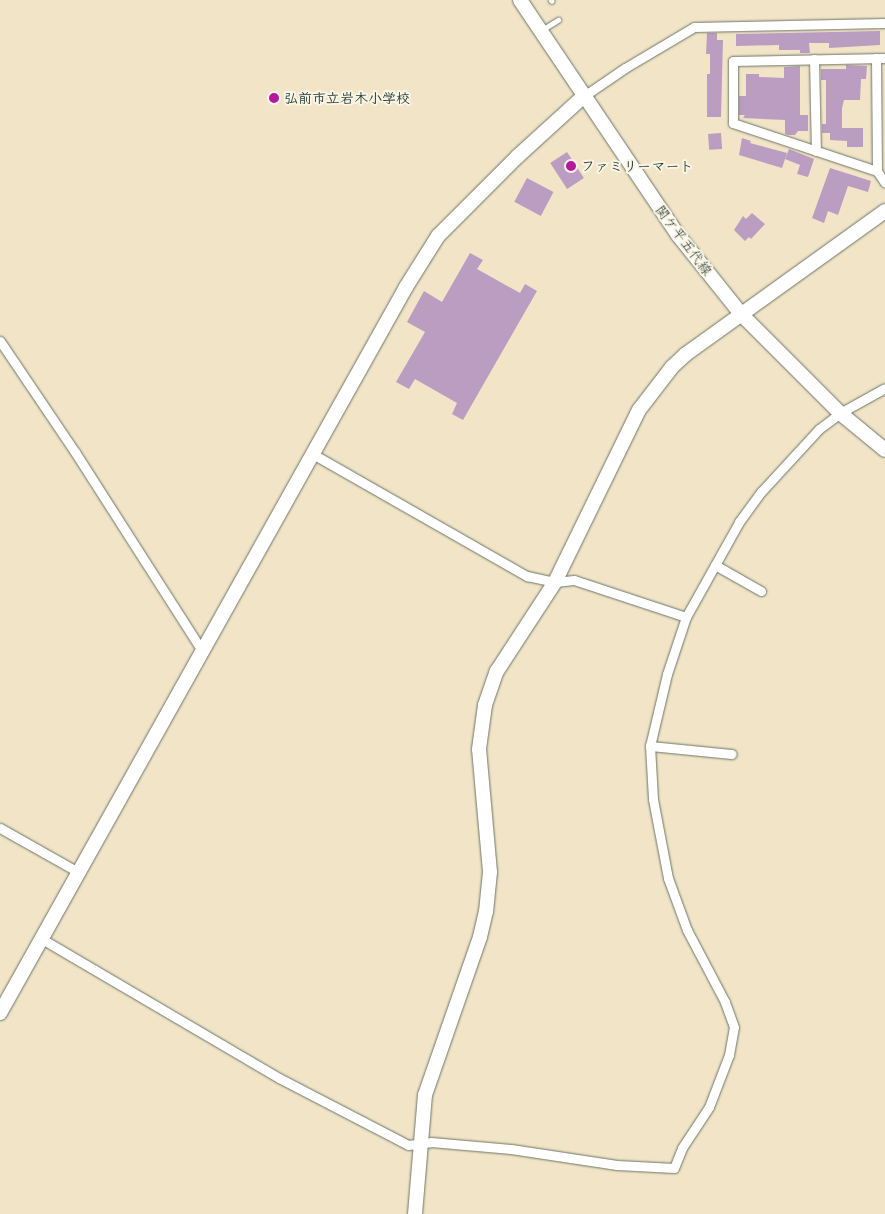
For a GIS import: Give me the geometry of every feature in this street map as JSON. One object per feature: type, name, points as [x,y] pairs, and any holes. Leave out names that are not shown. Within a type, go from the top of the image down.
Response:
[{"type":"street","name":"関ケ平五代線","points":[[520,0],[678,235],[741,314],[840,413],[885,450]]},
{"type":"street","points":[[0,1013],[401,295],[438,236],[532,143],[584,96],[625,68],[694,27],[885,23]]},
{"type":"street","points":[[877,171],[881,136],[881,58],[733,61],[733,123],[877,171],[885,183]]},
{"type":"street","points":[[814,59],[816,151]]},
{"type":"street","points":[[415,1214],[425,1095],[480,937],[486,912],[490,872],[479,748],[485,705],[498,671],[554,582],[639,410],[672,367],[686,354],[885,211]]},
{"type":"street","points":[[0,341],[75,452],[203,652]]},
{"type":"street","points":[[42,940],[279,1078],[408,1145],[431,1142],[511,1149],[617,1165],[674,1168],[682,1148],[699,1125],[722,1075],[729,1055],[734,1027],[725,1002],[687,930],[668,878],[653,799],[650,746],[667,674],[686,617],[739,522],[761,492],[803,445],[840,413],[885,388]]},
{"type":"street","points":[[312,453],[527,576],[554,582],[574,580],[686,617]]},
{"type":"street","points":[[715,565],[761,591]]},
{"type":"street","points":[[650,746],[732,754]]},
{"type":"street","points":[[0,828],[78,872]]},
{"type":"lane","points":[[541,31],[558,20]]},
{"type":"building","points":[[880,31],[880,45],[829,48],[829,43],[809,43],[810,53],[800,53],[800,50],[779,50],[779,45],[736,46],[736,34]]},
{"type":"building","points":[[707,33],[717,33],[717,40],[723,40],[721,117],[707,117],[707,74],[710,74],[710,54],[706,54]]},
{"type":"building","points":[[846,65],[867,66],[866,79],[861,79],[860,100],[844,100],[842,108],[842,128],[863,128],[863,147],[847,147],[847,141],[830,140],[830,133],[822,133],[822,124],[826,124],[826,80],[821,80],[821,69],[846,69]]},
{"type":"building","points":[[800,66],[800,115],[808,115],[808,131],[798,131],[795,135],[788,135],[785,134],[785,120],[743,118],[745,115],[739,115],[739,96],[746,96],[746,74],[759,74],[759,77],[784,78],[784,67]]},
{"type":"building","points":[[721,133],[722,149],[709,150],[708,134]]},
{"type":"building","points":[[742,138],[751,141],[750,143],[787,153],[782,168],[739,155]]},
{"type":"building","points":[[789,149],[814,159],[808,177],[797,174],[800,165],[785,159]]},
{"type":"building","points":[[567,152],[584,178],[567,189],[550,163]]},
{"type":"building","points":[[830,168],[871,181],[868,192],[848,186],[838,215],[828,211],[824,223],[812,218]]},
{"type":"building","points":[[527,178],[553,192],[541,216],[514,202]]},
{"type":"building","points":[[752,213],[765,224],[751,239],[749,237],[745,241],[734,230],[743,216],[746,219]]},
{"type":"building","points":[[470,253],[483,260],[477,269],[520,293],[525,284],[537,291],[463,420],[452,414],[457,403],[415,379],[409,389],[396,382],[425,332],[407,322],[424,291],[442,302]]},
{"type":"place","name":"弘前市立岩木小学校","points":[[274,98]]},
{"type":"place","name":"ファミリーマート","points":[[571,166]]}]
